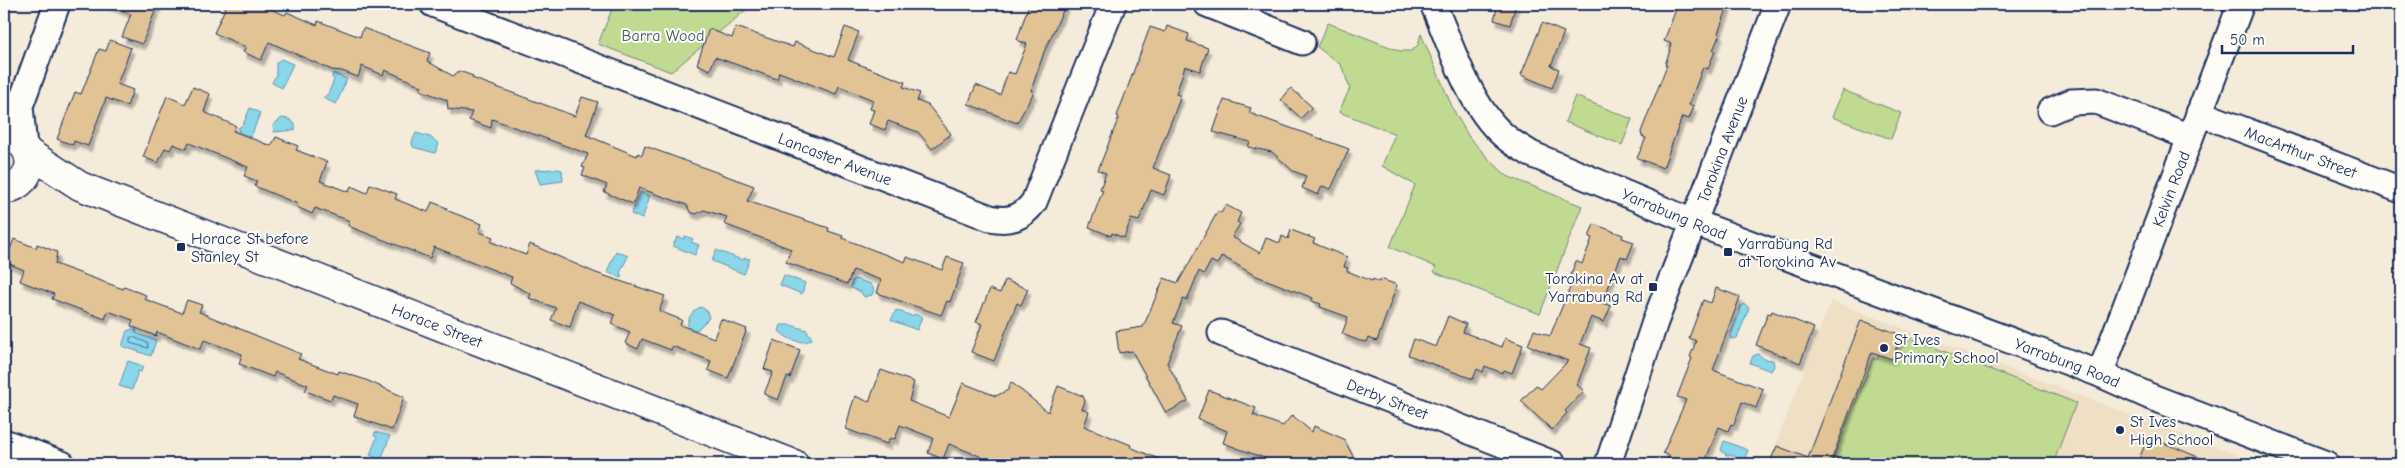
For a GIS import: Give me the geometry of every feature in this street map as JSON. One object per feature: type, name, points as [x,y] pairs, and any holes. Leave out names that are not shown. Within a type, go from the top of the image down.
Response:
[{"type":"main road","name":"Horace Street","points":[[19,145],[80,186],[794,464]]},
{"type":"main road","points":[[7,190],[22,181],[28,172],[19,145]]},
{"type":"main road","name":"Horace Street","points":[[7,190],[80,186]]},
{"type":"street","points":[[19,145],[12,113],[57,4]]},
{"type":"street","name":"Lancaster Avenue","points":[[433,4],[990,218],[1003,221],[1026,212],[1034,202],[1113,4]]},
{"type":"street","points":[[1207,4],[1302,42]]},
{"type":"street","name":"Yarrabung Road","points":[[1434,4],[1474,99],[1490,121],[1507,139],[1531,154],[1693,222],[2100,374],[2149,396],[2326,464]]},
{"type":"street","name":"Torokina Avenue","points":[[1608,464],[1655,322],[1778,4]]},
{"type":"street","name":"Kelvin Road","points":[[2100,374],[2241,4]]},
{"type":"street","points":[[2050,111],[2071,102],[2096,101],[2190,137]]},
{"type":"street","name":"MacArthur Street","points":[[2199,113],[2401,190]]},
{"type":"street","name":"Derby Street","points":[[1221,333],[1553,464]]},
{"type":"street","points":[[4,442],[62,464]]},
{"type":"shaded area","name":"St Ives Primary School","points":[[1831,301],[2081,396],[2261,464],[1768,464]]},
{"type":"green space","name":"Barra Wood","points":[[614,4],[753,4],[671,72],[598,44]]},
{"type":"green space","points":[[1328,23],[1400,51],[1411,51],[1418,45],[1421,34],[1454,111],[1469,137],[1489,159],[1507,176],[1582,206],[1540,314],[1434,272],[1436,267],[1390,247],[1415,185],[1382,166],[1395,134],[1339,112],[1350,88],[1341,65],[1317,47]]},
{"type":"green space","points":[[1843,90],[1901,113],[1891,139],[1832,117]]},
{"type":"green space","points":[[1575,96],[1632,119],[1622,145],[1565,122]]},
{"type":"green space","name":"St Ives Primary School","points":[[1910,338],[2076,403],[2053,464],[1831,464],[1873,358],[1877,360],[1885,339],[1906,347]]},
{"type":"water","points":[[281,59],[293,64],[282,88],[272,83],[276,75],[276,63]]},
{"type":"water","points":[[333,73],[347,79],[336,104],[323,98],[328,94],[334,80],[332,77]]},
{"type":"water","points":[[250,108],[260,113],[251,137],[239,132],[238,128],[243,125]]},
{"type":"water","points":[[282,118],[289,119],[295,124],[295,130],[274,132],[273,125]]},
{"type":"water","points":[[416,133],[430,137],[439,144],[435,153],[413,147],[412,142]]},
{"type":"water","points":[[535,170],[562,170],[563,181],[540,184]]},
{"type":"water","points":[[640,192],[650,196],[642,219],[631,214]]},
{"type":"water","points":[[685,236],[693,239],[691,242],[699,245],[695,255],[673,246],[677,237],[684,239]]},
{"type":"water","points":[[716,250],[742,260],[745,258],[750,259],[744,274],[712,261]]},
{"type":"water","points":[[616,251],[628,256],[620,273],[621,278],[607,272]]},
{"type":"water","points":[[784,275],[805,283],[802,294],[780,285]]},
{"type":"water","points":[[855,279],[871,284],[874,290],[872,295],[864,297],[861,292],[851,288],[852,281]]},
{"type":"water","points":[[1745,304],[1749,308],[1737,338],[1731,339],[1730,336],[1741,306]]},
{"type":"water","points":[[701,307],[707,311],[709,318],[697,330],[688,329],[690,316]]},
{"type":"water","points":[[896,310],[912,316],[915,314],[922,317],[917,330],[891,320]]},
{"type":"water","points":[[781,325],[791,325],[807,330],[812,339],[799,342],[790,339],[779,331]]},
{"type":"water","points":[[136,329],[137,334],[156,340],[151,356],[122,346],[127,331]]},
{"type":"water","points":[[1758,354],[1764,359],[1773,360],[1774,366],[1771,371],[1750,363],[1753,356]]},
{"type":"water","points":[[128,361],[143,366],[141,372],[138,371],[132,390],[119,386]]},
{"type":"water","points":[[375,432],[390,436],[381,460],[370,455],[377,437],[374,436]]},
{"type":"water","points":[[1724,441],[1748,450],[1744,460],[1732,455],[1726,455],[1721,450]]},
{"type":"building","points":[[107,4],[158,4],[142,44],[122,37],[131,14]]},
{"type":"building","points":[[227,4],[259,4],[285,15],[287,12],[317,25],[318,21],[360,37],[363,28],[430,53],[427,61],[453,76],[459,71],[473,76],[472,78],[575,116],[582,97],[598,102],[586,135],[637,156],[638,153],[642,155],[645,146],[754,186],[747,201],[829,228],[828,231],[843,236],[842,238],[905,262],[907,257],[942,270],[947,257],[964,263],[950,302],[947,301],[941,315],[877,293],[881,280],[853,270],[846,284],[786,262],[791,249],[724,224],[727,217],[704,210],[696,214],[690,212],[687,205],[639,188],[633,204],[604,192],[607,185],[582,175],[585,168],[582,167],[588,154],[492,119],[491,128],[469,120],[472,112],[448,109],[447,100],[420,90],[422,86],[385,70],[383,75],[362,66],[358,77],[342,71],[332,70],[269,42],[261,60],[243,52],[246,47],[214,33]]},
{"type":"building","points":[[1029,4],[1066,4],[1044,52],[1031,91],[1034,92],[1017,123],[968,104],[976,85],[1000,95],[1008,72],[1015,74],[1027,44],[1017,40]]},
{"type":"building","points":[[1498,4],[1516,4],[1510,25],[1494,20]]},
{"type":"building","points":[[1678,4],[1729,4],[1718,33],[1720,34],[1708,69],[1703,67],[1689,105],[1694,106],[1689,119],[1682,117],[1663,168],[1637,158],[1646,138],[1642,136],[1641,132],[1667,65],[1665,65],[1672,44],[1664,41]]},
{"type":"building","points":[[1542,23],[1564,32],[1551,66],[1559,69],[1552,88],[1521,75]]},
{"type":"building","points":[[1167,26],[1189,34],[1187,41],[1208,48],[1200,71],[1185,66],[1176,94],[1181,96],[1153,168],[1171,175],[1164,195],[1151,190],[1139,221],[1131,219],[1124,238],[1112,233],[1111,236],[1089,227],[1103,190],[1100,189],[1106,173],[1098,170],[1119,117],[1117,116],[1150,27],[1165,32]]},
{"type":"building","points":[[736,27],[793,47],[795,42],[834,57],[845,27],[859,32],[848,60],[905,82],[903,87],[920,93],[917,101],[928,105],[951,134],[932,149],[918,132],[888,121],[885,130],[869,124],[874,110],[870,109],[873,100],[839,86],[836,94],[779,72],[777,79],[715,57],[710,70],[697,64],[709,29],[732,38]]},
{"type":"building","points":[[110,40],[131,48],[117,84],[133,90],[127,106],[106,98],[88,146],[74,141],[73,145],[57,139],[75,92],[81,94],[99,49],[106,51]]},
{"type":"building","points":[[193,87],[210,94],[204,112],[236,126],[233,131],[271,146],[276,137],[298,146],[296,150],[327,162],[320,181],[349,192],[351,186],[367,193],[370,184],[397,194],[395,199],[428,212],[432,202],[447,208],[446,210],[482,224],[479,232],[493,237],[491,242],[526,255],[530,244],[596,273],[665,296],[659,311],[682,320],[680,325],[714,338],[721,319],[747,329],[728,378],[708,370],[711,361],[672,346],[671,350],[642,339],[638,349],[625,343],[630,332],[612,324],[615,315],[578,301],[570,327],[551,320],[556,308],[529,298],[531,294],[510,283],[512,277],[434,247],[430,258],[348,226],[350,221],[315,208],[312,214],[297,207],[298,204],[254,186],[257,181],[244,176],[248,167],[189,143],[186,149],[173,144],[170,150],[165,148],[158,163],[143,157],[167,96],[185,104]]},
{"type":"building","points":[[1291,88],[1312,107],[1301,118],[1281,100]]},
{"type":"building","points":[[1224,100],[1251,108],[1249,113],[1349,149],[1331,189],[1322,186],[1318,195],[1302,188],[1306,176],[1293,171],[1272,152],[1248,147],[1250,142],[1213,132]]},
{"type":"building","points":[[1226,205],[1241,213],[1237,222],[1240,224],[1232,237],[1260,253],[1266,238],[1280,243],[1282,236],[1288,239],[1291,230],[1315,239],[1313,243],[1347,257],[1344,267],[1348,268],[1347,271],[1372,281],[1373,279],[1379,282],[1381,279],[1397,285],[1377,341],[1368,338],[1367,342],[1342,334],[1348,317],[1320,307],[1321,304],[1312,301],[1313,298],[1254,275],[1222,256],[1217,264],[1211,261],[1204,274],[1199,271],[1187,300],[1183,299],[1173,323],[1182,326],[1167,363],[1188,401],[1166,413],[1132,351],[1119,353],[1116,331],[1143,327],[1164,278],[1178,283],[1218,211],[1221,213]]},
{"type":"building","points":[[1594,224],[1623,235],[1622,238],[1634,242],[1627,259],[1621,256],[1602,303],[1611,306],[1604,322],[1591,317],[1580,344],[1591,348],[1577,385],[1584,391],[1565,411],[1567,413],[1552,430],[1521,401],[1536,385],[1541,389],[1568,361],[1528,345],[1534,330],[1550,336],[1574,278],[1570,276],[1576,261],[1582,264],[1592,238],[1589,237]]},
{"type":"building","points":[[14,239],[36,248],[37,244],[57,252],[55,264],[123,289],[124,287],[146,295],[144,299],[182,313],[187,300],[202,305],[199,312],[301,354],[298,359],[338,374],[339,371],[366,380],[404,397],[392,430],[354,416],[358,404],[333,395],[331,400],[305,391],[308,385],[275,372],[273,377],[239,364],[242,354],[204,340],[200,349],[157,332],[156,336],[131,326],[133,320],[108,311],[105,319],[52,299],[54,294],[20,281],[24,270],[5,262]]},
{"type":"building","points":[[1005,280],[1028,289],[1021,305],[1017,303],[994,361],[971,352],[982,324],[976,322],[990,289],[1000,293]]},
{"type":"building","points":[[1716,288],[1740,297],[1713,370],[1763,389],[1756,408],[1742,402],[1734,425],[1731,424],[1728,431],[1719,427],[1704,464],[1667,464],[1670,456],[1663,453],[1686,400],[1677,397],[1692,358],[1690,357],[1696,341],[1689,338],[1703,300],[1711,303]]},
{"type":"building","points":[[1772,311],[1814,328],[1800,363],[1756,345],[1768,313],[1771,314]]},
{"type":"building","points":[[1448,316],[1466,324],[1463,332],[1502,347],[1505,338],[1523,345],[1512,373],[1504,370],[1502,373],[1485,366],[1483,372],[1477,369],[1473,379],[1408,355],[1414,339],[1436,347]]},
{"type":"building","points":[[1861,320],[1901,335],[1892,359],[1872,352],[1830,464],[1769,464],[1777,446],[1808,458]]},
{"type":"building","points":[[774,340],[800,350],[790,378],[787,377],[778,400],[764,394],[773,372],[764,369]]},
{"type":"building","points":[[881,370],[914,382],[909,401],[949,417],[963,383],[996,396],[1008,390],[1011,382],[1048,412],[1058,386],[1083,396],[1085,401],[1082,409],[1089,412],[1084,426],[1171,464],[979,464],[982,457],[949,444],[943,459],[928,453],[933,438],[900,425],[895,439],[890,438],[887,444],[846,429],[855,396],[869,402]]},
{"type":"building","points":[[1209,390],[1256,408],[1253,415],[1283,426],[1292,415],[1312,432],[1314,426],[1344,439],[1357,464],[1281,464],[1223,443],[1227,431],[1198,419]]},
{"type":"building","points":[[2148,437],[2174,447],[2215,464],[2137,464]]},
{"type":"place","name":"Horace St before Stanley St","points":[[181,247]]},
{"type":"place","name":"Yarrabung Rd at Torokina Av","points":[[1728,252]]},
{"type":"place","name":"Torokina Av at Yarrabung Rd","points":[[1653,287]]},
{"type":"place","name":"St Ives Primary School","points":[[1884,348]]},
{"type":"place","name":"St Ives High School","points":[[2120,430]]}]
